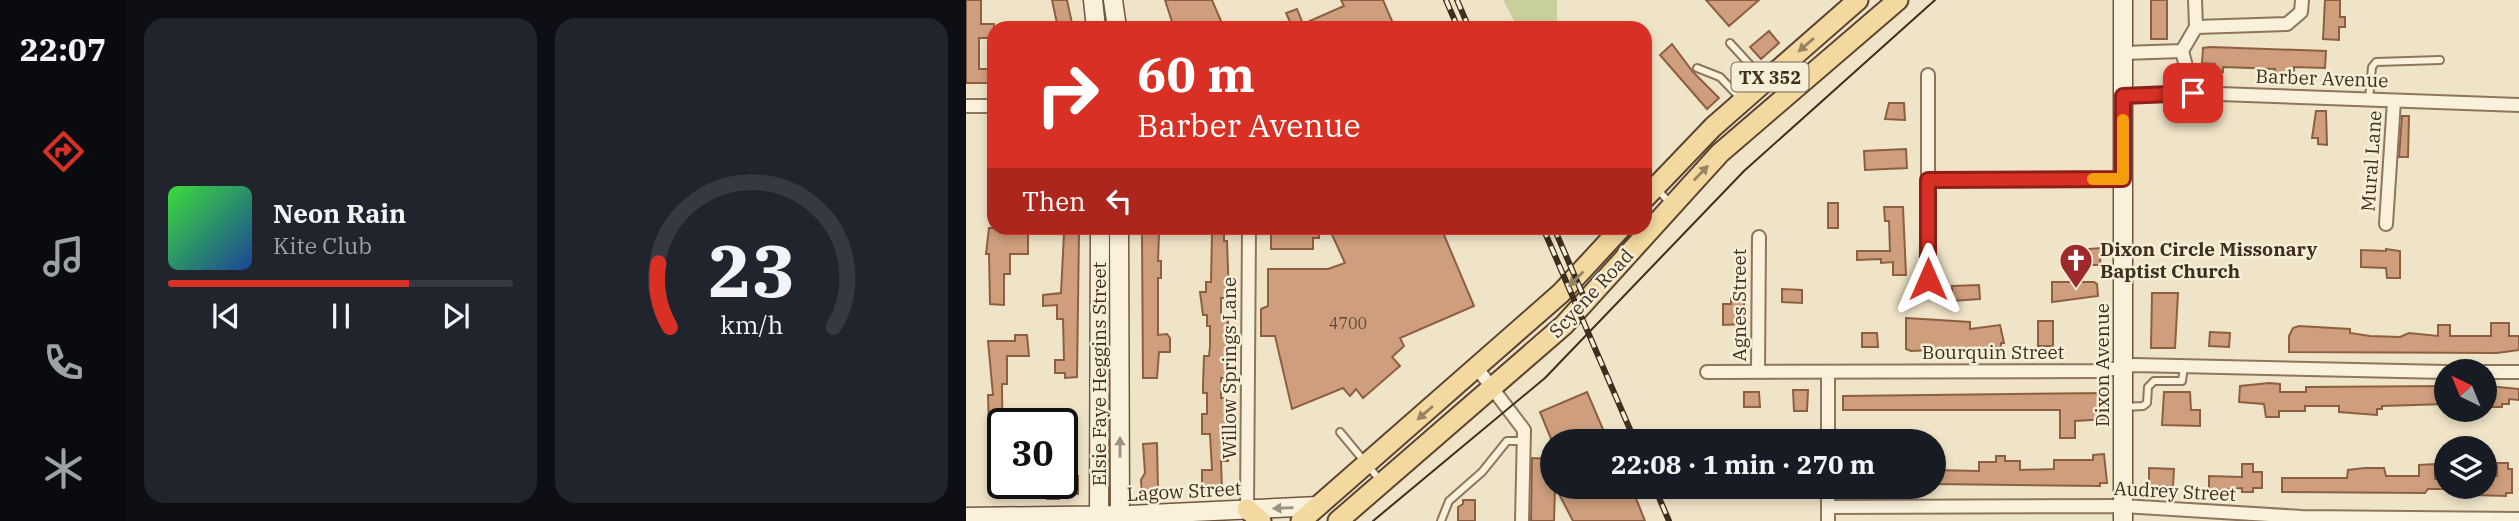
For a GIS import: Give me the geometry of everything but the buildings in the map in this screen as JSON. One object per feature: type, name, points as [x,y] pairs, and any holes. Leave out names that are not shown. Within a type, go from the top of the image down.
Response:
[{"type":"main road","name":"TX 352","points":[[1652,183],[1858,0]]},
{"type":"main road","name":"Scyene Road","points":[[1652,227],[1720,153],[1898,0]]},
{"type":"main road","points":[[1754,91],[1770,110]]},
{"type":"main road","name":"Scyene Road","points":[[1301,521],[1562,293],[1615,235]]},
{"type":"main road","name":"Scyene Road","points":[[1339,521],[1494,387],[1578,310],[1645,235]]},
{"type":"street","points":[[1093,0],[1095,21]]},
{"type":"street","points":[[1113,0],[1115,21]]},
{"type":"street","name":"Dixon Avenue","points":[[2123,0],[2123,514]]},
{"type":"street","points":[[2193,93],[2182,51],[2196,27],[2195,0]]},
{"type":"street","points":[[2196,27],[2287,24],[2301,12],[2302,0]]},
{"type":"street","points":[[2123,53],[2182,51]]},
{"type":"street","points":[[1928,75],[1928,279]]},
{"type":"street","name":"Barber Avenue","points":[[2123,96],[2193,93],[2519,105]]},
{"type":"street","name":"Mural Lane","points":[[2386,224],[2394,101]]},
{"type":"street","points":[[966,106],[987,106]]},
{"type":"street","points":[[1928,180],[2123,179]]},
{"type":"street","name":"Elsie Faye Heggins Street","points":[[1098,518],[1100,235]]},
{"type":"street","name":"Elsie Faye Heggins Street","points":[[1119,235],[1120,518]]},
{"type":"street","name":"Willow Springs Lane","points":[[1249,235],[1254,515]]},
{"type":"street","name":"Agnes Street","points":[[1758,372],[1759,237]]},
{"type":"street","name":"Bourquin Street","points":[[1707,372],[2102,371],[2123,366],[2434,372]]},
{"type":"street","points":[[1477,368],[1519,419],[1524,429],[1522,521]]},
{"type":"street","points":[[2497,372],[2519,372]]},
{"type":"street","points":[[1828,373],[1828,429]]},
{"type":"street","points":[[1828,521],[1829,499]]},
{"type":"street","name":"Lagow Street","points":[[966,516],[1037,519],[1254,515],[1319,506]]},
{"type":"street","name":"Audrey Street","points":[[1829,507],[2519,519]]},
{"type":"lane","points":[[1730,43],[1754,91]]},
{"type":"lane","points":[[2369,99],[2372,67],[2376,62],[2440,60]]},
{"type":"lane","points":[[1697,68],[1754,91]]},
{"type":"lane","points":[[1652,190],[1672,205]]},
{"type":"lane","points":[[2123,407],[2143,406],[2147,403],[2148,387],[2154,381],[2182,381],[2184,367]]},
{"type":"lane","points":[[1340,432],[1383,484]]},
{"type":"lane","points":[[1441,521],[1449,501],[1482,472],[1507,441],[1524,441]]},
{"type":"green space","points":[[1503,0],[1557,0],[1557,21],[1514,21]]},
{"type":"tram line","points":[[1373,521],[1545,378],[1744,171],[1935,0]]},
{"type":"railway","points":[[1446,0],[1455,21]]},
{"type":"railway","points":[[1457,0],[1466,21]]},
{"type":"railway","points":[[1546,235],[1630,429]]},
{"type":"railway","points":[[1557,235],[1583,295]]},
{"type":"railway","points":[[1660,499],[1669,521]]},
{"type":"slow traffic","points":[[2093,179],[2123,179],[2123,120]]},
{"type":"place","name":"Dixon Circle Missonary Baptist Church","points":[[2076,290]]},
{"type":"route","points":[[1928,279],[1928,180],[2123,179],[2123,96],[2193,93]]}]
